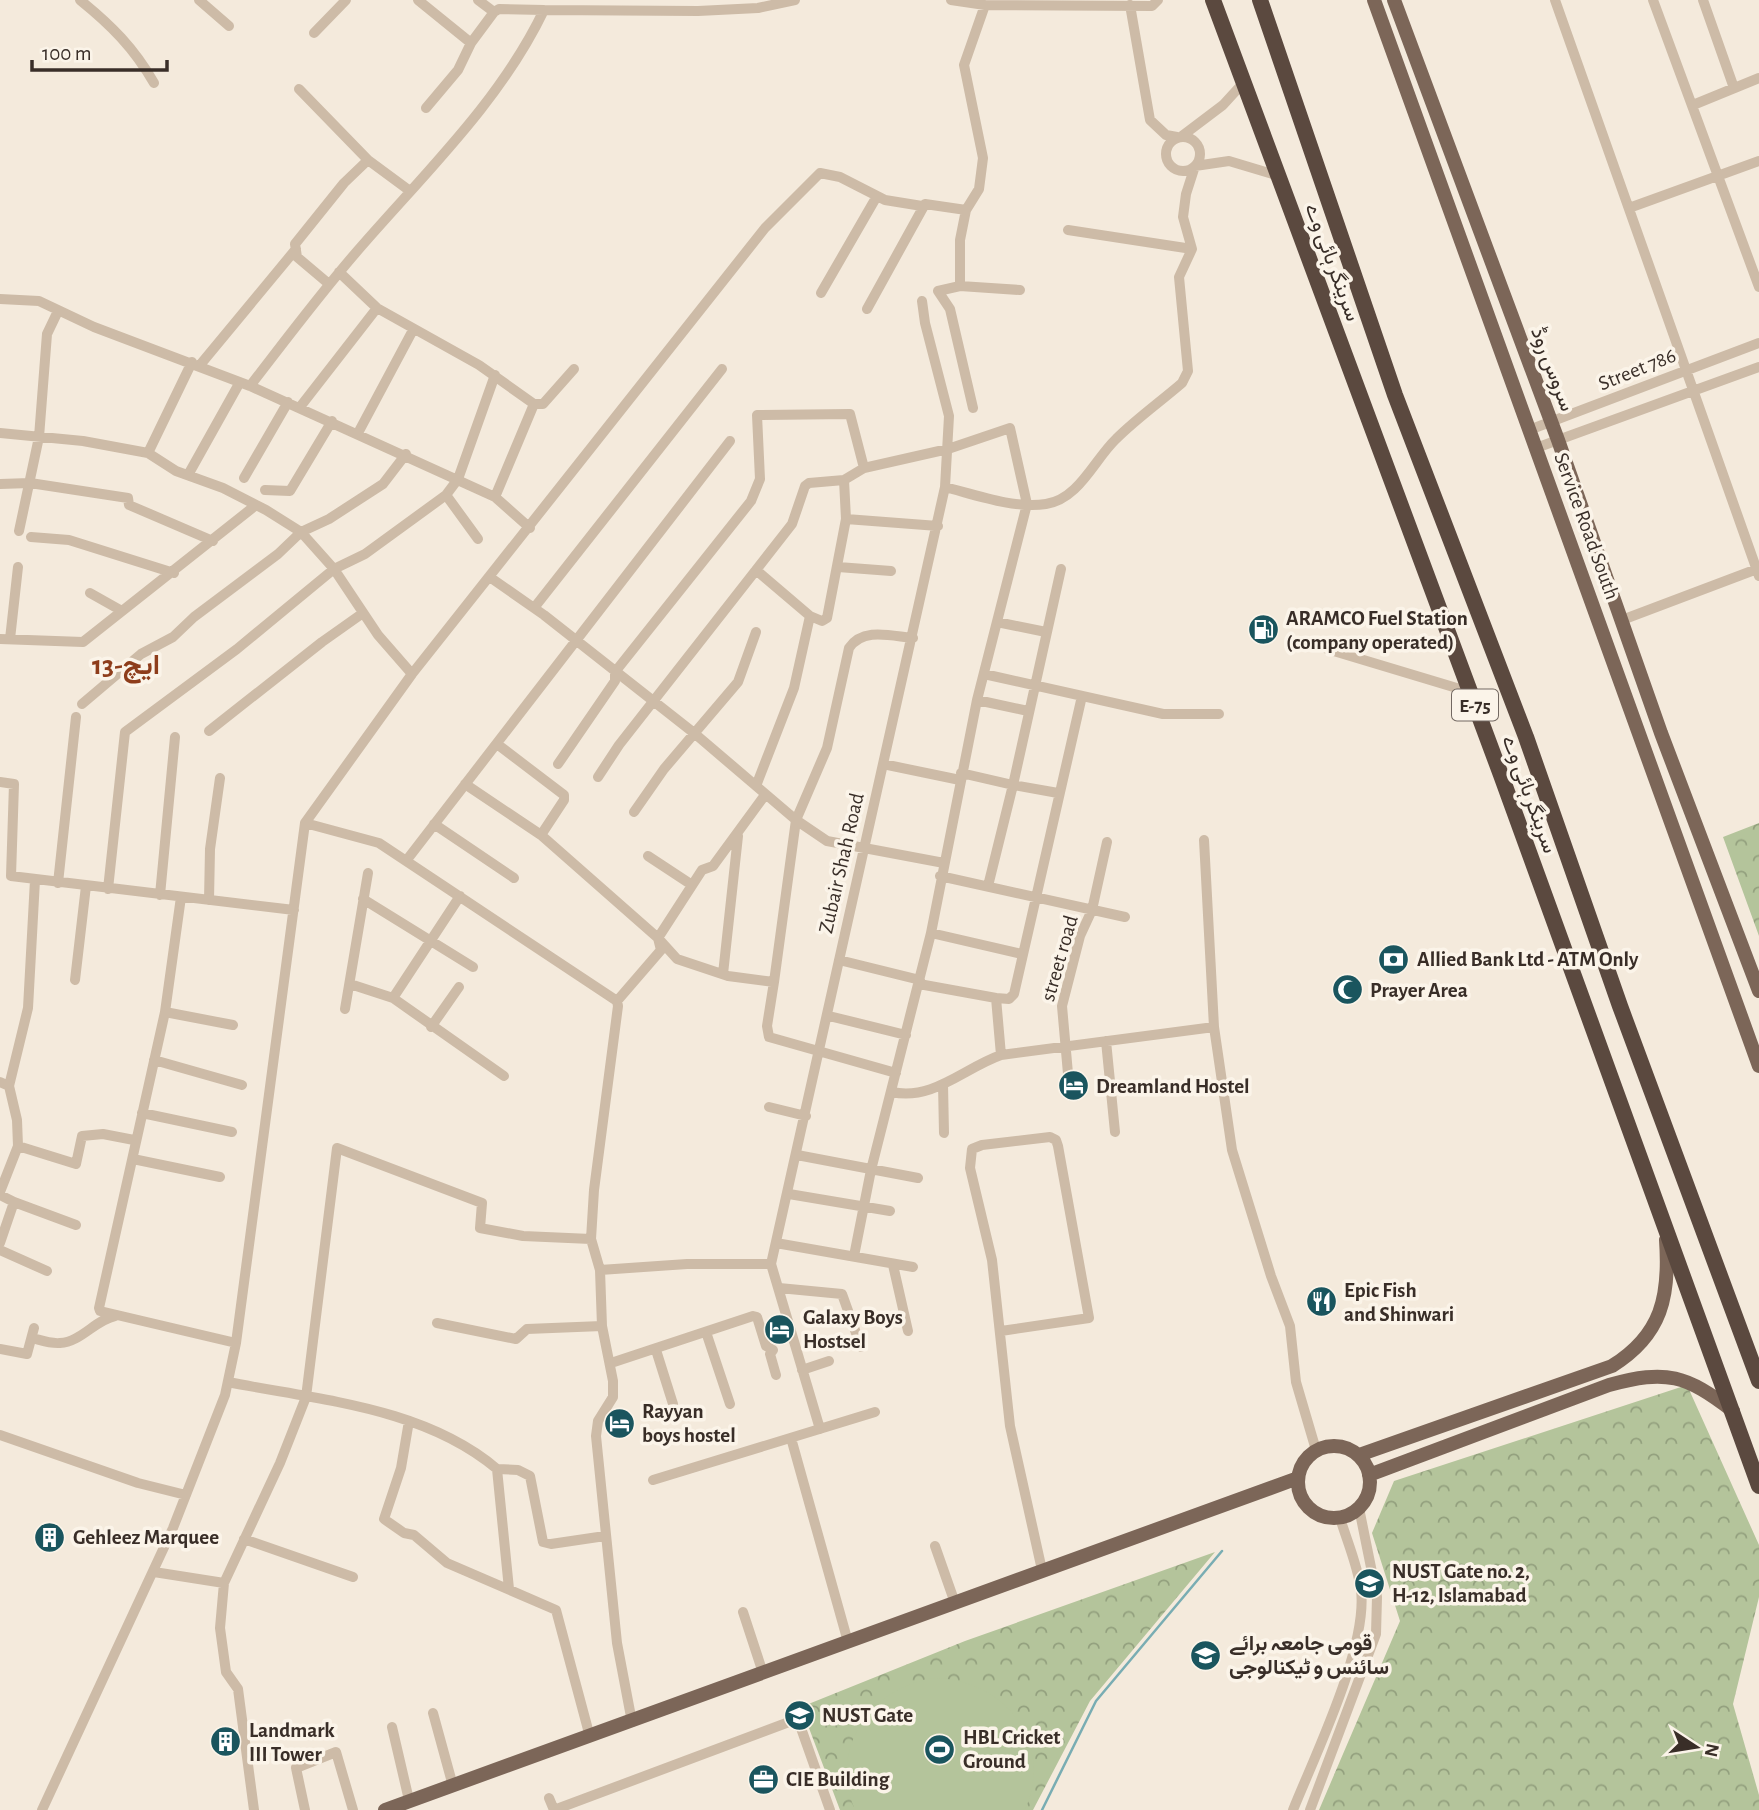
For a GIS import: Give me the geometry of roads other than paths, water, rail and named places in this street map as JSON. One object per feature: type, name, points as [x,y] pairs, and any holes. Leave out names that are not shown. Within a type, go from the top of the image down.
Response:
[{"type":"highway","name":"سرینگر ہائی وے","points":[[1213,0],[1470,692],[1759,1486]]},
{"type":"highway","name":"سرینگر ہائی وے","points":[[1260,0],[1395,395],[1526,737],[1620,1006],[1759,1381]]},
{"type":"main road","name":"Service Road South","points":[[1374,0],[1759,1066]]},
{"type":"main road","name":"سروس روڈ","points":[[1394,0],[1558,440],[1661,733],[1759,990]]},
{"type":"main road","points":[[1359,1455],[1612,1366],[1626,1357],[1640,1345],[1663,1308],[1667,1282],[1666,1231]]},
{"type":"main road","points":[[1369,1475],[1639,1377],[1678,1377],[1703,1388],[1733,1411]]},
{"type":"main road","points":[[1338,1446],[1359,1455],[1369,1475],[1366,1498],[1359,1508],[1340,1518],[1323,1517],[1308,1507],[1298,1489],[1298,1478],[1301,1467],[1316,1450],[1338,1446]]},
{"type":"main road","points":[[385,1810],[1298,1478]]},
{"type":"street","points":[[80,0],[117,30],[136,52],[154,83]]},
{"type":"street","points":[[199,0],[229,26]]},
{"type":"street","points":[[314,33],[346,0]]},
{"type":"street","points":[[418,0],[471,43]]},
{"type":"street","points":[[478,0],[494,12]]},
{"type":"street","points":[[638,0],[639,13]]},
{"type":"street","points":[[426,108],[458,70],[471,43],[499,9],[544,10],[572,6],[639,13],[699,5],[758,8],[796,0]]},
{"type":"street","points":[[950,0],[985,5],[1152,6],[1158,0]]},
{"type":"street","points":[[1555,0],[1758,573],[1622,620]]},
{"type":"street","points":[[1653,0],[1759,287]]},
{"type":"street","points":[[1703,0],[1734,88]]},
{"type":"street","points":[[960,286],[960,240],[966,210],[979,189],[983,158],[964,65],[985,5]]},
{"type":"street","points":[[945,487],[1027,504],[1047,504],[1062,499],[1075,489],[1115,439],[1182,383],[1188,371],[1179,277],[1192,249],[1183,217],[1185,194],[1200,150],[1197,143],[1166,135],[1150,120],[1130,5]]},
{"type":"street","points":[[188,475],[245,384],[499,87],[531,38],[544,10]]},
{"type":"street","points":[[1693,105],[1759,78]]},
{"type":"street","points":[[1244,82],[1223,105],[1167,148],[1168,163],[1181,171],[1195,166],[1229,162],[1279,176]]},
{"type":"street","points":[[299,89],[368,160],[410,191]]},
{"type":"street","points":[[329,284],[297,257],[295,244],[368,160]]},
{"type":"street","points":[[1629,208],[1759,161]]},
{"type":"street","points":[[42,1810],[154,1572],[228,1382],[236,1343],[306,823],[412,674],[491,578],[765,228],[820,173],[840,177],[877,196],[922,206],[927,204],[966,210]]},
{"type":"street","points":[[821,293],[877,196]]},
{"type":"street","points":[[867,309],[922,206]]},
{"type":"street","points":[[1068,230],[1192,249]]},
{"type":"street","points":[[148,453],[196,363],[296,249]]},
{"type":"street","points":[[339,272],[377,308],[495,376],[534,404],[543,404],[574,369]]},
{"type":"street","points":[[973,408],[950,309],[938,291],[960,286],[1020,290]]},
{"type":"street","points":[[0,299],[39,301],[58,311],[196,363],[300,407],[406,454],[495,498],[530,528]]},
{"type":"street","name":"Zubair Shah Road","points":[[771,1264],[829,1016],[839,960],[945,487],[950,415],[925,323],[922,301]]},
{"type":"street","points":[[300,407],[377,308]]},
{"type":"street","points":[[19,531],[39,437],[47,334],[58,311]]},
{"type":"street","points":[[358,433],[414,330]]},
{"type":"street","name":"Street 786","points":[[1530,430],[1759,343]]},
{"type":"street","name":"Street 786","points":[[1536,448],[1759,367]]},
{"type":"street","points":[[534,608],[722,369]]},
{"type":"street","points":[[108,889],[125,732],[237,649],[334,569],[365,554],[446,495],[458,479],[495,376]]},
{"type":"street","points":[[244,478],[288,402]]},
{"type":"street","points":[[495,498],[534,404]]},
{"type":"street","points":[[558,764],[615,681],[615,672],[751,501],[760,479],[757,415],[850,414],[864,468]]},
{"type":"street","points":[[265,490],[290,491],[332,421]]},
{"type":"street","points":[[598,777],[792,524],[805,486],[809,482],[844,480],[864,468],[948,449],[1010,428],[1027,504],[977,700],[940,876],[931,933],[871,1170],[854,1256]]},
{"type":"street","points":[[0,433],[83,440],[148,453],[188,475],[223,488],[256,505],[301,532],[334,569],[363,613],[412,674]]},
{"type":"street","points":[[406,861],[730,441]]},
{"type":"street","points":[[82,704],[141,654],[173,637],[194,617],[278,554],[301,532],[329,519],[383,484],[406,454]]},
{"type":"street","points":[[756,570],[810,616],[822,621],[827,618],[846,519],[844,480]]},
{"type":"street","points":[[0,484],[30,483],[128,498],[129,505],[213,541]]},
{"type":"street","points":[[446,495],[478,539]]},
{"type":"street","points":[[18,567],[5,639],[83,642],[256,505]]},
{"type":"street","points":[[846,519],[938,526]]},
{"type":"street","points":[[31,537],[69,540],[173,573]]},
{"type":"street","points":[[838,567],[891,570]]},
{"type":"street","points":[[988,886],[1061,569]]},
{"type":"street","points":[[491,578],[534,608],[694,733],[765,795],[827,841],[944,863]]},
{"type":"street","points":[[90,593],[122,611]]},
{"type":"street","points":[[209,731],[363,613]]},
{"type":"street","points":[[756,786],[788,707],[810,616]]},
{"type":"street","points":[[997,622],[1046,632]]},
{"type":"street","points":[[634,812],[694,733],[738,682],[756,632]]},
{"type":"street","points":[[896,1073],[769,1037],[767,1026],[796,820],[827,748],[849,648],[855,639],[873,634],[913,638]]},
{"type":"street","points":[[1327,649],[1470,692]]},
{"type":"street","points":[[984,674],[1163,714],[1219,714]]},
{"type":"street","points":[[839,960],[920,982],[996,998],[1009,999],[1014,994],[1082,696]]},
{"type":"street","points":[[977,700],[1028,711]]},
{"type":"street","points":[[58,883],[76,717]]},
{"type":"street","points":[[160,895],[175,737]]},
{"type":"street","points":[[497,744],[564,795],[564,800],[541,835]]},
{"type":"street","points":[[883,764],[1058,793]]},
{"type":"street","points":[[209,900],[210,849],[220,778]]},
{"type":"street","points":[[0,782],[14,785],[11,876],[294,910]]},
{"type":"street","points":[[464,785],[541,835],[658,938],[677,959],[723,974],[774,982]]},
{"type":"street","points":[[617,1001],[661,950],[658,938],[702,870],[713,866],[765,795]]},
{"type":"street","points":[[306,823],[379,843],[617,1001],[594,1190],[591,1239],[600,1270],[602,1326],[611,1363],[613,1397],[598,1421],[596,1436],[617,1643],[632,1721]]},
{"type":"street","points":[[434,824],[514,878]]},
{"type":"street","points":[[723,974],[738,833]]},
{"type":"street","points":[[1204,840],[1214,1027],[1232,1150],[1270,1276],[1290,1326],[1296,1382],[1316,1450]]},
{"type":"street","name":"street road","points":[[1069,1085],[1062,1006],[1080,936],[1092,910],[1107,842]]},
{"type":"street","points":[[648,856],[692,885]]},
{"type":"street","points":[[345,1009],[368,873]]},
{"type":"street","points":[[940,876],[1125,917]]},
{"type":"street","points":[[35,880],[28,1008],[5,1084],[17,1119],[18,1146],[0,1194],[14,1202],[76,1225]]},
{"type":"street","points":[[75,981],[86,886]]},
{"type":"street","points":[[393,998],[460,896]]},
{"type":"street","points":[[181,897],[165,1012],[134,1140],[133,1159],[99,1308],[100,1311],[236,1343]]},
{"type":"street","points":[[363,899],[473,967]]},
{"type":"street","points":[[931,933],[1023,954]]},
{"type":"street","points":[[350,984],[393,998],[503,1076]]},
{"type":"street","points":[[431,1027],[459,987]]},
{"type":"street","points":[[996,998],[1001,1055]]},
{"type":"street","points":[[165,1012],[233,1025]]},
{"type":"street","points":[[829,1016],[906,1035]]},
{"type":"street","points":[[891,1092],[910,1095],[928,1092],[982,1062],[1001,1055],[1214,1027]]},
{"type":"street","points":[[1106,1041],[1115,1132]]},
{"type":"street","points":[[154,1060],[242,1085]]},
{"type":"street","points":[[943,1084],[944,1133]]},
{"type":"street","points":[[769,1107],[806,1116]]},
{"type":"street","points":[[142,1113],[232,1132]]},
{"type":"street","points":[[18,1146],[76,1164],[82,1136],[103,1133],[134,1140]]},
{"type":"street","points":[[1000,1331],[1089,1318],[1058,1146],[1056,1140],[1050,1137],[982,1145],[972,1149],[970,1168],[992,1260],[1010,1426],[1042,1570]]},
{"type":"street","points":[[254,1810],[239,1689],[226,1672],[220,1628],[224,1583],[280,1463],[306,1397],[337,1148],[482,1203],[480,1228],[523,1236],[591,1239]]},
{"type":"street","points":[[797,1155],[918,1178]]},
{"type":"street","points":[[133,1159],[220,1177]]},
{"type":"street","points":[[789,1194],[890,1211]]},
{"type":"street","points":[[0,1243],[14,1202]]},
{"type":"street","points":[[776,1243],[913,1267]]},
{"type":"street","points":[[0,1250],[47,1271]]},
{"type":"street","points":[[600,1270],[687,1264],[771,1264],[820,1429]]},
{"type":"street","points":[[893,1265],[908,1331]]},
{"type":"street","points":[[779,1288],[842,1294],[861,1347]]},
{"type":"street","points":[[0,1349],[27,1354],[33,1333],[61,1343],[81,1335],[104,1318],[118,1315]]},
{"type":"street","points":[[611,1363],[753,1315],[757,1317],[766,1346],[773,1350],[795,1345]]},
{"type":"street","points":[[437,1323],[516,1339],[527,1329],[602,1326]]},
{"type":"street","points":[[706,1332],[730,1404]]},
{"type":"street","points":[[656,1350],[673,1404]]},
{"type":"street","points":[[773,1350],[770,1354],[776,1376]]},
{"type":"street","points":[[802,1370],[829,1361]]},
{"type":"street","points":[[228,1382],[409,1421],[477,1452],[497,1469],[518,1470],[530,1476],[543,1542],[551,1544],[605,1536]]},
{"type":"street","points":[[653,1480],[876,1412]]},
{"type":"street","points":[[409,1421],[401,1468],[384,1519],[404,1533],[414,1535],[447,1563],[556,1610],[590,1737]]},
{"type":"street","points":[[0,1435],[138,1483],[186,1495]]},
{"type":"street","points":[[791,1438],[848,1642]]},
{"type":"street","points":[[497,1469],[509,1589]]},
{"type":"street","points":[[1310,1810],[1371,1654],[1376,1634],[1377,1597],[1359,1508]]},
{"type":"street","points":[[1293,1810],[1350,1663],[1360,1625],[1361,1589],[1340,1518]]},
{"type":"street","points":[[244,1539],[353,1577]]},
{"type":"street","points":[[935,1546],[955,1603]]},
{"type":"street","points":[[154,1572],[224,1583]]},
{"type":"street","points":[[743,1612],[763,1673]]},
{"type":"street","points":[[433,1713],[453,1786]]},
{"type":"street","points":[[549,1798],[554,1810],[797,1716],[830,1810]]},
{"type":"street","points":[[392,1727],[409,1800]]},
{"type":"street","points":[[305,1810],[296,1768],[336,1752],[353,1810]]},
{"type":"waterway","points":[[1042,1810],[1096,1701],[1222,1551]]},
{"type":"place","name":"ARAMCO Fuel Station (company operated)","points":[[1263,630]]},
{"type":"place","name":"Allied Bank Ltd - ATM Only","points":[[1394,959]]},
{"type":"place","name":"Prayer Area","points":[[1347,990]]},
{"type":"place","name":"Dreamland Hostel","points":[[1073,1086]]},
{"type":"place","name":"Epic Fish and Shinwari","points":[[1321,1302]]},
{"type":"place","name":"Galaxy Boys Hostsel","points":[[780,1329]]},
{"type":"place","name":"Rayyan boys hostel","points":[[619,1423]]},
{"type":"place","name":"Gehleez Marquee","points":[[50,1537]]},
{"type":"place","name":"NUST Gate no. 2, H-12, Islamabad","points":[[1369,1583]]},
{"type":"place","name":"قومی جامعہ برائے سائنس و ٹیکنالوجی","points":[[1206,1655]]},
{"type":"place","name":"NUST Gate","points":[[799,1715]]},
{"type":"place","name":"Landmark III Tower","points":[[226,1742]]},
{"type":"place","name":"HBL Cricket Ground","points":[[940,1749]]},
{"type":"place","name":"CIE Building","points":[[763,1779]]},
{"type":"district","name":"ایچ-13","points":[[126,664]]}]
